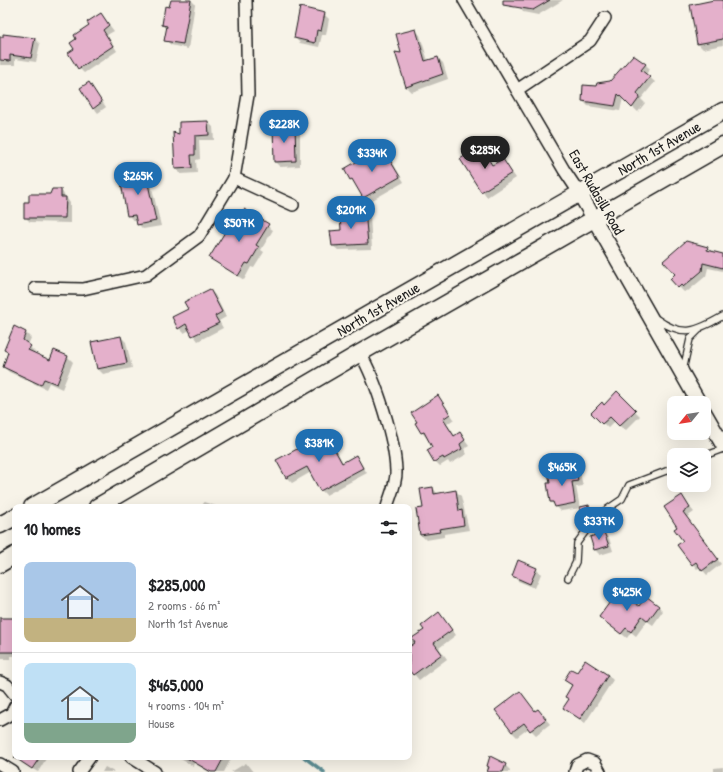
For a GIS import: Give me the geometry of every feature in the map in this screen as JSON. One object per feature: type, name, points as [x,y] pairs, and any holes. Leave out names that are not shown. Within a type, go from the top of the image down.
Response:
[{"type":"main road","name":"North 1st Avenue","points":[[37,504],[723,111]]},
{"type":"main road","name":"North 1st Avenue","points":[[102,504],[360,353],[723,145]]},
{"type":"main road","points":[[0,525],[12,519]]},
{"type":"main road","points":[[0,564],[12,557]]},
{"type":"street","points":[[35,288],[83,288],[146,275],[199,236],[234,178],[248,95],[246,0]]},
{"type":"street","name":"East Rudasill Road","points":[[464,0],[580,194],[695,396]]},
{"type":"street","points":[[517,90],[590,41],[605,18]]},
{"type":"street","points":[[234,178],[293,205]]},
{"type":"street","points":[[360,353],[367,364],[388,424],[396,472],[388,504]]},
{"type":"street","points":[[711,424],[723,445]]},
{"type":"street","points":[[0,682],[7,685],[12,691]]},
{"type":"street","points":[[0,720],[12,712]]},
{"type":"street","points":[[80,772],[88,760]]},
{"type":"street","points":[[135,760],[155,772]]},
{"type":"street","points":[[575,772],[577,765],[587,760],[595,763],[600,772]]},
{"type":"street","points":[[0,764],[13,772]]},
{"type":"lane","points":[[647,312],[669,328],[685,331],[700,330]]},
{"type":"lane","points":[[686,381],[684,366],[690,339],[700,330],[723,316]]},
{"type":"lane","points":[[711,453],[723,448]]},
{"type":"lane","points":[[568,578],[576,562],[577,543],[597,516],[622,499],[629,485],[667,471]]},
{"type":"building","points":[[171,0],[191,0],[183,44],[164,41],[167,26],[162,25],[165,6],[169,7]]},
{"type":"building","points":[[503,0],[550,0],[533,10],[503,5]]},
{"type":"building","points":[[714,0],[723,0],[723,39],[697,44],[690,5]]},
{"type":"building","points":[[300,7],[325,13],[321,31],[317,30],[315,43],[294,38]]},
{"type":"building","points":[[101,13],[109,25],[103,30],[113,46],[78,69],[68,53],[74,49],[70,43],[76,39],[74,35],[89,25],[87,22]]},
{"type":"building","points":[[416,29],[425,61],[438,57],[443,74],[406,87],[395,52],[401,53],[396,34]]},
{"type":"building","points":[[3,34],[35,38],[31,58],[10,55],[10,61],[0,60],[0,37],[3,37]]},
{"type":"building","points":[[633,55],[646,64],[641,70],[650,77],[637,93],[640,97],[632,108],[618,94],[615,106],[582,101],[583,85],[596,86],[597,83],[610,81]]},
{"type":"building","points":[[89,82],[102,102],[93,109],[80,88]]},
{"type":"building","points":[[208,121],[209,135],[195,136],[195,155],[191,155],[192,168],[175,169],[173,132],[179,134],[179,122]]},
{"type":"building","points":[[273,126],[295,126],[296,161],[274,162]]},
{"type":"building","points":[[382,147],[400,177],[363,198],[352,179],[350,180],[344,169]]},
{"type":"building","points":[[483,150],[492,165],[503,159],[512,173],[481,192],[460,159],[471,152],[473,156]]},
{"type":"building","points":[[144,165],[156,221],[137,225],[135,215],[127,216],[121,183],[127,181],[126,169]]},
{"type":"building","points":[[52,189],[61,189],[61,197],[66,197],[65,218],[24,218],[24,202],[29,202],[29,194],[50,194]]},
{"type":"building","points":[[244,209],[269,224],[256,245],[259,247],[249,264],[246,263],[238,276],[209,258],[233,219],[237,221]]},
{"type":"building","points":[[349,210],[365,210],[368,244],[332,246],[330,231],[341,230],[340,215],[349,215]]},
{"type":"building","points":[[686,241],[708,247],[707,250],[723,254],[723,268],[703,263],[702,271],[683,287],[681,285],[678,288],[670,279],[675,274],[663,261]]},
{"type":"building","points":[[210,289],[222,312],[215,316],[219,323],[192,336],[186,324],[178,329],[172,317],[188,309],[184,302]]},
{"type":"building","points":[[14,326],[26,332],[23,340],[31,346],[28,350],[50,360],[54,350],[68,356],[57,384],[44,379],[41,385],[3,367],[8,352],[4,350]]},
{"type":"building","points":[[121,336],[127,363],[97,369],[91,342]]},
{"type":"building","points":[[617,391],[636,410],[619,426],[610,417],[602,424],[591,413],[602,402],[604,405]]},
{"type":"building","points":[[438,395],[450,414],[443,419],[454,436],[460,432],[465,440],[460,444],[462,449],[444,459],[443,457],[434,462],[427,450],[432,447],[424,432],[421,433],[415,423],[417,422],[411,413]]},
{"type":"building","points":[[326,434],[342,463],[356,455],[363,468],[320,491],[307,467],[286,478],[276,460]]},
{"type":"building","points":[[576,467],[578,481],[572,482],[575,503],[555,507],[553,502],[550,502],[547,483],[550,483],[548,472]]},
{"type":"building","points":[[433,487],[434,494],[456,490],[459,511],[462,510],[464,525],[439,529],[440,532],[420,535],[416,509],[423,508],[420,489]]},
{"type":"building","points":[[682,495],[690,508],[683,512],[718,559],[702,571],[696,562],[692,565],[677,545],[683,541],[674,529],[677,527],[664,507]]},
{"type":"building","points":[[589,505],[591,514],[581,516],[580,507]]},
{"type":"building","points":[[604,532],[609,546],[594,550],[590,537]]},
{"type":"building","points":[[518,560],[537,568],[530,584],[512,576]]},
{"type":"building","points":[[618,591],[639,606],[646,596],[659,606],[648,621],[642,616],[631,632],[626,628],[621,634],[599,617]]},
{"type":"building","points":[[439,612],[452,630],[434,643],[442,654],[413,675],[412,645],[415,643],[412,638],[424,630],[421,626]]},
{"type":"building","points":[[0,618],[12,618],[12,652],[0,652]]},
{"type":"building","points":[[585,660],[608,675],[580,719],[563,708],[569,699],[565,697],[572,685],[564,680],[571,669],[577,672]]},
{"type":"building","points":[[520,691],[535,711],[538,709],[546,719],[530,731],[524,723],[512,732],[495,710]]},
{"type":"building","points":[[490,756],[506,764],[503,772],[487,772]]},
{"type":"building","points":[[18,760],[38,760],[32,769]]},
{"type":"building","points":[[190,760],[222,760],[216,772],[211,772]]},
{"type":"waterway","points":[[308,760],[324,772]]}]
